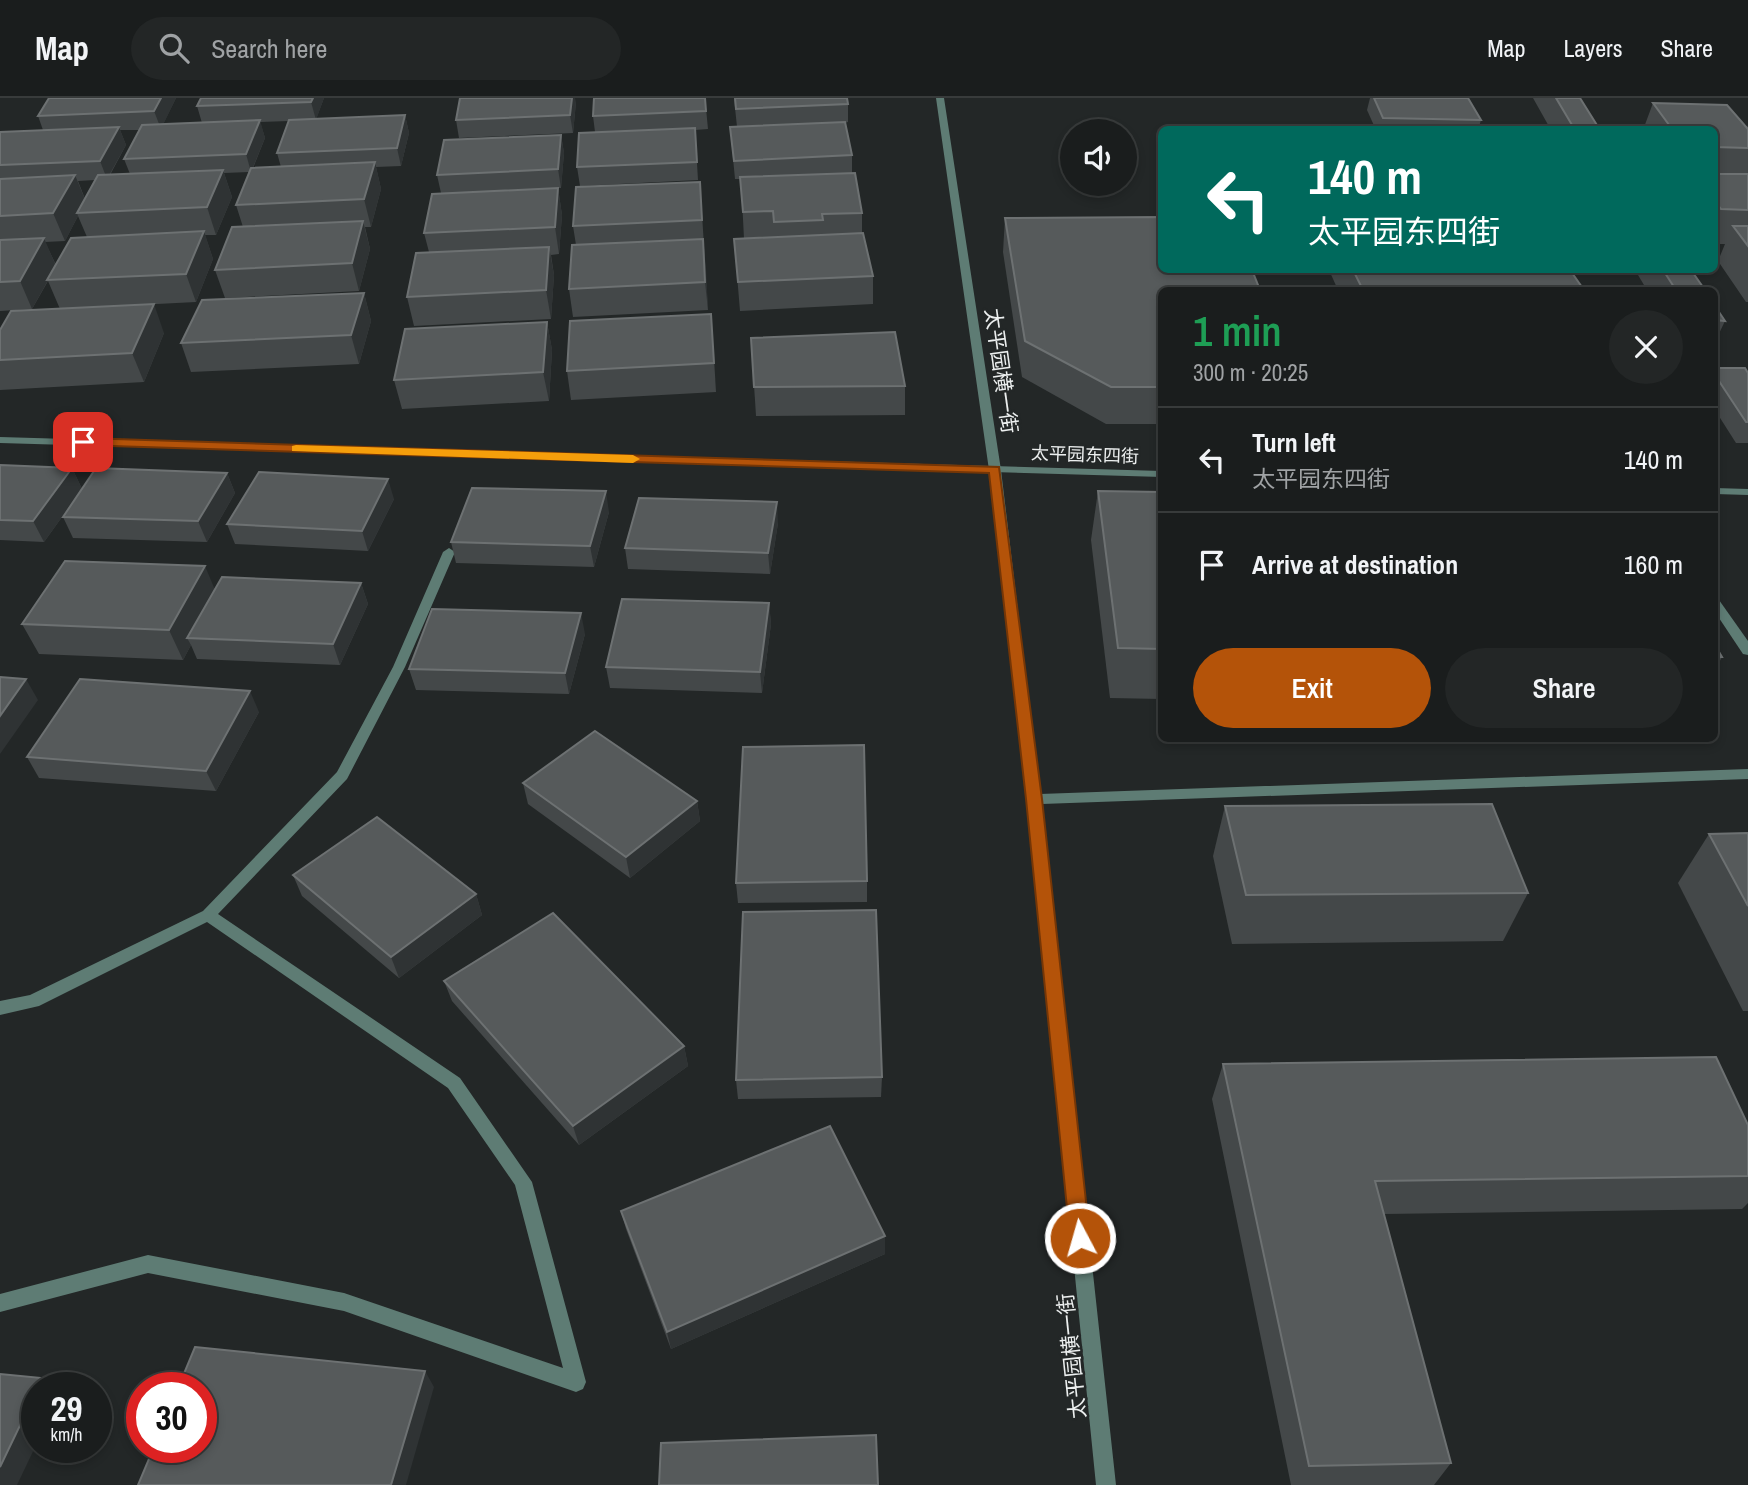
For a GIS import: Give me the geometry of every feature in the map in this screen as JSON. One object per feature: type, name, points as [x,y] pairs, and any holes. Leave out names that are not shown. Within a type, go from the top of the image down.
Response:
[{"type":"street","name":"太平园横一街","points":[[940,98],[995,470],[1034,799],[1106,1485]]},
{"type":"street","name":"太平园东四街","points":[[0,439],[1158,474]]},
{"type":"street","points":[[1718,491],[1748,492]]},
{"type":"street","points":[[0,1008],[33,1001],[208,915],[342,775],[399,667],[449,552]]},
{"type":"street","points":[[1718,607],[1748,651]]},
{"type":"street","points":[[1034,799],[1748,774]]},
{"type":"street","points":[[0,1303],[148,1264],[344,1302],[576,1382],[523,1182],[454,1083],[208,915]]},
{"type":"building","points":[[49,98],[161,98],[154,111],[38,116]]},
{"type":"building","points":[[201,98],[313,98],[311,102],[197,106]]},
{"type":"building","points":[[460,98],[572,98],[570,115],[456,120]]},
{"type":"building","points":[[594,98],[705,98],[706,111],[593,116]]},
{"type":"building","points":[[735,98],[847,98],[848,104],[736,109]]},
{"type":"building","points":[[1374,98],[1468,98],[1481,120],[1383,118]]},
{"type":"building","points":[[1556,98],[1580,98],[1598,126],[1573,126]]},
{"type":"building","points":[[1653,103],[1727,105],[1748,129],[1748,148],[1718,147],[1718,126],[1670,126]]},
{"type":"building","points":[[405,115],[397,148],[277,153],[289,120]]},
{"type":"building","points":[[260,120],[246,154],[124,159],[142,125]]},
{"type":"building","points":[[845,122],[852,155],[734,161],[730,127]]},
{"type":"building","points":[[119,127],[100,161],[0,165],[0,132]]},
{"type":"building","points":[[695,128],[697,162],[577,167],[579,133]]},
{"type":"building","points":[[561,135],[558,169],[437,175],[444,140]]},
{"type":"building","points":[[375,162],[364,199],[236,205],[251,168]]},
{"type":"building","points":[[223,170],[207,207],[77,213],[98,175]]},
{"type":"building","points":[[855,173],[862,213],[822,214],[823,220],[774,222],[773,211],[743,212],[740,177]]},
{"type":"building","points":[[1718,174],[1748,174],[1748,210],[1721,209],[1718,206]]},
{"type":"building","points":[[75,175],[53,213],[0,216],[0,179]]},
{"type":"building","points":[[700,182],[702,220],[573,226],[576,187]]},
{"type":"building","points":[[558,188],[555,227],[424,233],[432,194]]},
{"type":"building","points":[[1158,217],[1158,273],[1253,273],[1259,287],[1158,287],[1158,387],[1111,387],[1025,341],[1005,218]]},
{"type":"building","points":[[363,221],[352,263],[215,270],[232,227]]},
{"type":"building","points":[[1733,226],[1748,226],[1748,246]]},
{"type":"building","points":[[204,231],[186,274],[47,280],[71,238]]},
{"type":"building","points":[[863,233],[873,276],[738,282],[734,239]]},
{"type":"building","points":[[44,238],[20,281],[0,282],[0,240]]},
{"type":"building","points":[[703,239],[705,282],[569,289],[572,245]]},
{"type":"building","points":[[549,247],[546,290],[407,297],[416,253]]},
{"type":"building","points":[[1354,273],[1572,273],[1582,287],[1362,287]]},
{"type":"building","points":[[1665,273],[1693,273],[1703,287],[1674,287]]},
{"type":"building","points":[[364,293],[351,335],[181,343],[202,300]]},
{"type":"building","points":[[154,304],[132,353],[0,360],[0,330],[11,311]]},
{"type":"building","points":[[1718,310],[1725,321],[1718,320]]},
{"type":"building","points":[[711,314],[714,363],[567,371],[570,321]]},
{"type":"building","points":[[547,322],[543,372],[394,380],[405,329]]},
{"type":"building","points":[[895,332],[905,386],[754,387],[751,338]]},
{"type":"building","points":[[1718,368],[1745,368],[1748,373],[1746,422],[1718,380]]},
{"type":"building","points":[[0,465],[72,468],[33,521],[0,520]]},
{"type":"building","points":[[96,468],[227,473],[198,521],[63,517]]},
{"type":"building","points":[[259,472],[388,479],[362,531],[227,524]]},
{"type":"building","points":[[472,488],[606,491],[590,546],[451,542]]},
{"type":"building","points":[[1098,491],[1158,492],[1158,649],[1118,648]]},
{"type":"building","points":[[639,498],[777,502],[768,553],[625,548]]},
{"type":"building","points":[[65,561],[205,566],[169,630],[22,624]]},
{"type":"building","points":[[222,577],[361,583],[333,644],[187,638]]},
{"type":"building","points":[[622,599],[769,603],[760,672],[606,667]]},
{"type":"building","points":[[432,609],[581,613],[565,673],[409,669]]},
{"type":"building","points":[[0,677],[26,679],[0,716]]},
{"type":"building","points":[[80,679],[250,691],[206,771],[27,757]]},
{"type":"building","points":[[595,731],[697,801],[626,857],[523,783]]},
{"type":"building","points":[[864,745],[867,881],[736,883],[743,747]]},
{"type":"building","points":[[1492,804],[1528,893],[1246,895],[1225,806]]},
{"type":"building","points":[[377,817],[476,894],[391,957],[293,875]]},
{"type":"building","points":[[1748,833],[1748,906],[1709,834]]},
{"type":"building","points":[[876,910],[882,1077],[736,1080],[743,912]]},
{"type":"building","points":[[553,913],[684,1046],[573,1126],[444,981]]},
{"type":"building","points":[[1716,1057],[1748,1125],[1748,1176],[1375,1181],[1451,1463],[1309,1466],[1223,1064]]},
{"type":"building","points":[[830,1126],[885,1236],[667,1332],[621,1211]]},
{"type":"building","points":[[195,1347],[425,1371],[391,1485],[138,1485],[147,1463],[217,1463],[217,1372],[185,1372]]},
{"type":"building","points":[[0,1374],[21,1376],[21,1423],[0,1467]]},
{"type":"building","points":[[876,1435],[878,1485],[659,1485],[661,1443]]},
{"type":"slow traffic","points":[[296,448],[633,459]]},
{"type":"route","points":[[83,442],[995,470],[1034,799],[1080,1238]]}]
